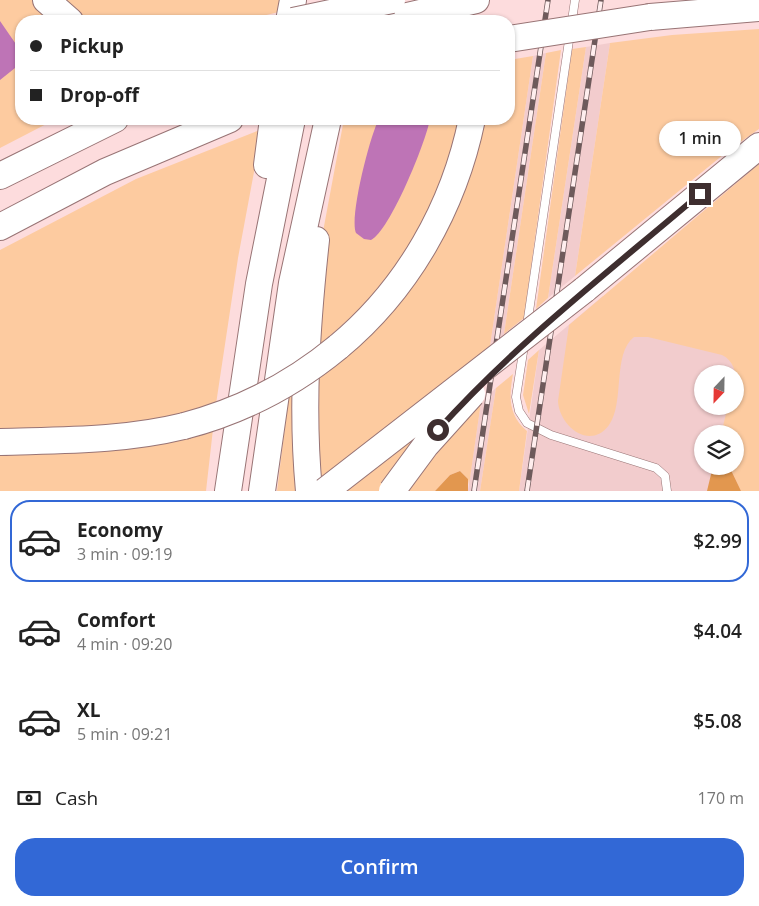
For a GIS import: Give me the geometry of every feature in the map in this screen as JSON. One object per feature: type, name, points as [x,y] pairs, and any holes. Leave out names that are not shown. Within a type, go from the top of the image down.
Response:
[{"type":"highway","points":[[46,0],[63,15]]},
{"type":"highway","points":[[290,15],[293,0]]},
{"type":"highway","points":[[316,15],[320,0]]},
{"type":"highway","points":[[351,15],[354,0]]},
{"type":"highway","points":[[321,15],[392,0]]},
{"type":"highway","points":[[412,15],[477,0],[478,15]]},
{"type":"highway","points":[[515,38],[650,17],[759,8]]},
{"type":"highway","points":[[0,176],[103,125]]},
{"type":"highway","points":[[0,227],[112,169],[216,125]]},
{"type":"highway","points":[[249,348],[272,125]]},
{"type":"highway","points":[[228,490],[249,348],[291,125]]},
{"type":"highway","points":[[262,491],[292,284],[327,125]]},
{"type":"highway","points":[[309,491],[305,407],[306,354],[311,280],[327,125]]},
{"type":"highway","points":[[0,442],[116,438],[155,433],[184,426],[239,408],[279,389],[310,369],[338,347],[385,301],[428,240],[453,186],[470,125]]},
{"type":"highway","points":[[325,491],[584,290],[759,146]]},
{"type":"highway","points":[[392,491],[426,445],[465,401],[584,290]]},
{"type":"lane","points":[[575,0],[532,297],[516,387],[516,401],[524,419],[536,429],[656,468],[666,476],[667,491]]},
{"type":"shaded area","points":[[0,0],[34,0],[49,15],[15,15],[15,125],[44,125],[0,148]]},
{"type":"shaded area","points":[[60,0],[285,0],[283,11],[266,15],[81,15]]},
{"type":"shaded area","points":[[0,21],[15,43],[15,68],[0,80]]},
{"type":"shaded area","points":[[759,29],[759,129],[729,150],[575,276],[610,43],[672,35]]},
{"type":"shaded area","points":[[610,43],[575,276],[548,298],[586,47]]},
{"type":"shaded area","points":[[586,47],[548,298],[536,309],[572,49]]},
{"type":"shaded area","points":[[561,50],[524,318],[504,334],[546,53]]},
{"type":"shaded area","points":[[546,53],[504,334],[490,346],[533,56]]},
{"type":"shaded area","points":[[533,56],[490,346],[417,405],[314,483],[311,380],[377,328],[421,274],[441,241],[459,204],[483,125],[515,125],[515,59]]},
{"type":"shaded area","points":[[343,125],[463,125],[460,136],[418,240],[367,303],[312,352],[322,237]]},
{"type":"shaded area","points":[[376,125],[428,125],[415,165],[397,204],[388,221],[371,240],[364,239],[356,233],[355,211],[366,158]]},
{"type":"shaded area","points":[[262,129],[238,258],[216,404],[148,422],[0,432],[0,250],[136,179]]},
{"type":"shaded area","points":[[759,164],[759,491],[741,491],[733,475],[744,475],[744,425],[723,425],[726,415],[744,415],[744,365],[732,365],[722,355],[648,337],[634,337],[627,345],[623,355],[614,416],[609,425],[601,432],[593,436],[585,435],[577,432],[564,419],[558,401],[569,325]]},
{"type":"shaded area","points":[[603,296],[759,334],[759,491],[519,491],[539,350]]},
{"type":"shaded area","points":[[539,350],[529,414],[523,395],[528,360]]},
{"type":"shaded area","points":[[513,374],[511,405],[516,418],[527,431],[519,491],[480,491],[496,388]]},
{"type":"shaded area","points":[[299,388],[301,491],[277,491],[289,394]]},
{"type":"shaded area","points":[[496,388],[480,491],[468,491],[481,402]]},
{"type":"shaded area","points":[[481,402],[469,485],[468,479],[460,471],[450,475],[435,491],[405,491]]},
{"type":"shaded area","points":[[422,427],[424,431],[379,491],[343,491]]},
{"type":"shaded area","points":[[213,429],[206,491],[0,491],[0,454]]},
{"type":"shaded area","points":[[460,471],[468,479],[468,491],[435,491],[450,475]]},
{"type":"shaded area","points":[[711,475],[733,475],[741,491],[707,491]]},
{"type":"railway","points":[[474,491],[548,0]]},
{"type":"railway","points":[[527,491],[601,0]]},
{"type":"route","points":[[438,430],[482,384],[584,290],[700,194]]}]
